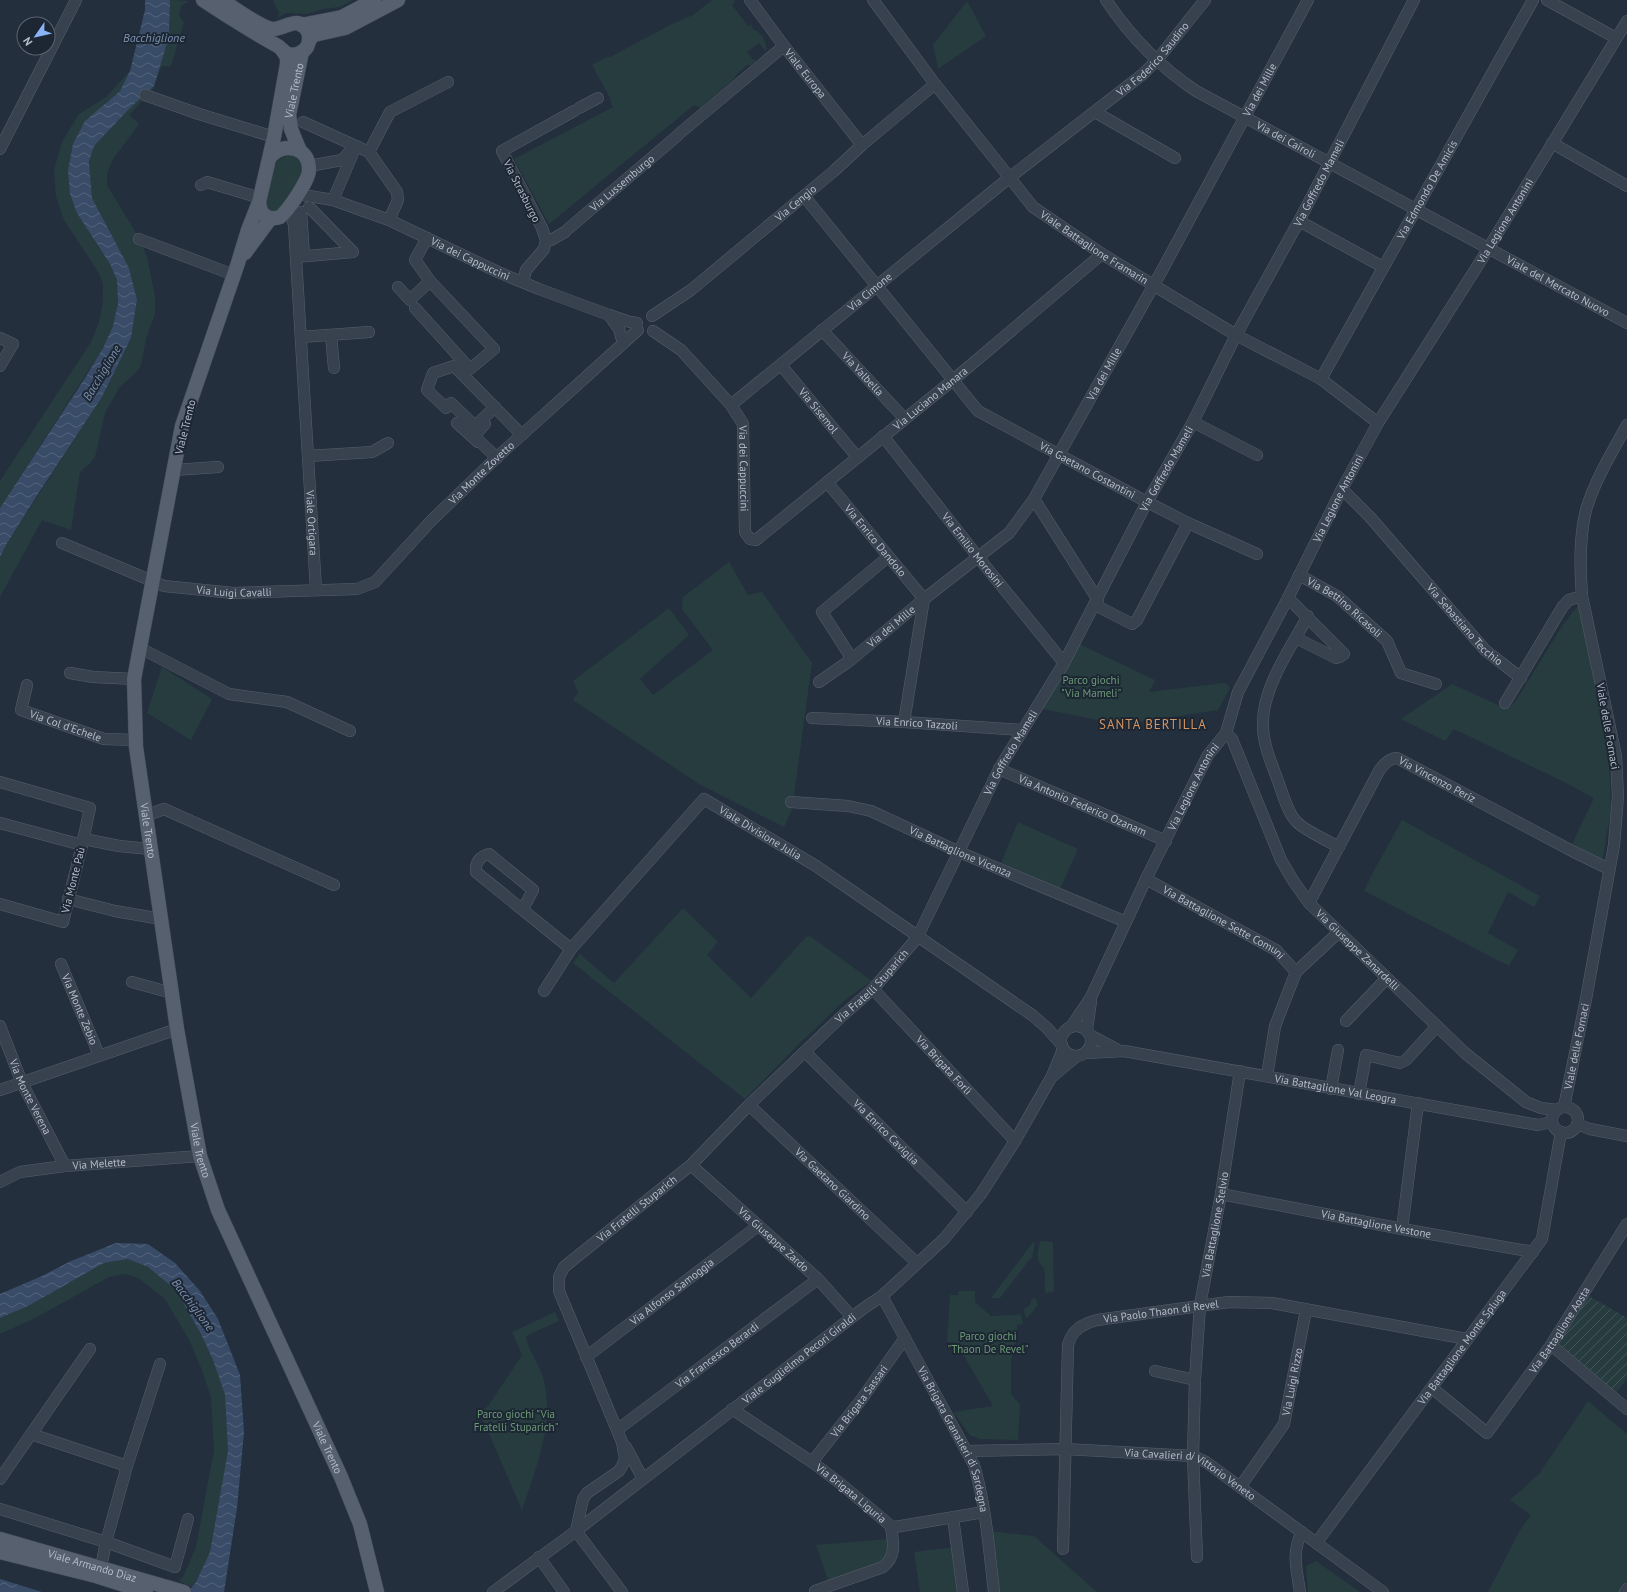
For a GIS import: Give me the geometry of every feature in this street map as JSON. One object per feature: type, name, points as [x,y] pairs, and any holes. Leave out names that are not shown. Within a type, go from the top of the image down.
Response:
[{"type":"main road","points":[[203,0],[292,55],[302,52],[308,46],[308,32],[301,25]]},
{"type":"main road","points":[[222,0],[269,28],[278,29],[292,23],[301,25],[342,17],[374,0]]},
{"type":"main road","points":[[309,40],[314,35],[345,28],[398,0]]},
{"type":"main road","points":[[281,49],[277,37],[278,33],[284,26]]},
{"type":"main road","name":"Viale Trento","points":[[281,49],[287,57],[288,64],[260,200],[248,230],[182,426],[154,582],[134,679],[136,740],[150,849],[177,1029],[200,1156],[218,1210],[338,1472],[357,1517],[369,1554],[377,1592]]},
{"type":"main road","name":"Viale Trento","points":[[302,52],[289,115],[290,129],[309,166]]},
{"type":"main road","points":[[270,157],[277,150],[285,147],[290,147],[300,151]]},
{"type":"main road","points":[[260,200],[262,213],[270,219],[280,217],[306,180],[309,174],[309,166]]},
{"type":"main road","name":"Viale Trento","points":[[236,269],[270,219]]},
{"type":"main road","name":"Viale Armando Diaz","points":[[0,1539],[180,1591]]},
{"type":"main road","name":"Viale Armando Diaz","points":[[0,1552],[96,1576],[146,1592]]},
{"type":"street","points":[[0,149],[76,0]]},
{"type":"street","name":"Viale Europa","points":[[750,0],[784,46],[862,145]]},
{"type":"street","name":"Viale Battaglione Framarin","points":[[873,0],[935,84],[1033,207],[1102,254],[1236,335],[1321,379],[1378,423]]},
{"type":"street","name":"Via dei Cairoli","points":[[1106,0],[1133,36],[1172,74],[1191,87],[1245,118],[1488,248]]},
{"type":"street","name":"Via Federico Saudino","points":[[1009,178],[1143,74],[1157,60],[1205,0]]},
{"type":"street","name":"Via dei Mille","points":[[819,682],[852,659],[924,599],[1009,533],[1034,499],[1154,285],[1308,0]]},
{"type":"street","name":"Via Goffredo Mameli","points":[[918,938],[999,769],[1064,663],[1147,502],[1193,422],[1236,335],[1299,220],[1414,0]]},
{"type":"street","name":"Via Edmondo De Amicis","points":[[1321,379],[1533,0]]},
{"type":"street","points":[[1547,0],[1623,30]]},
{"type":"street","name":"Via Legione Antonini","points":[[1069,1028],[1091,997],[1146,879],[1208,755],[1226,733],[1238,692],[1288,598],[1342,489],[1378,423],[1623,30]]},
{"type":"street","name":"Via Lussemburgo","points":[[546,240],[551,240],[566,230],[784,46]]},
{"type":"street","points":[[369,152],[390,112],[448,82]]},
{"type":"street","name":"Via Cengio","points":[[652,316],[691,290],[834,171],[862,145],[935,84]]},
{"type":"street","points":[[145,95],[199,114],[274,137]]},
{"type":"street","name":"Via Strasburgo","points":[[546,240],[542,228],[502,151],[598,98]]},
{"type":"street","points":[[1095,112],[1175,158]]},
{"type":"street","points":[[303,122],[369,152],[397,192],[398,196],[389,220]]},
{"type":"street","points":[[1552,143],[1627,186]]},
{"type":"street","points":[[309,166],[342,160],[356,146]]},
{"type":"street","points":[[333,200],[356,146]]},
{"type":"street","name":"Via Cimone","points":[[731,405],[1009,178]]},
{"type":"street","points":[[201,185],[208,182],[260,200]]},
{"type":"street","name":"Via dei Cappuccini","points":[[297,194],[333,200],[389,220],[498,272],[638,326]]},
{"type":"street","name":"Via Gaetano Costantini","points":[[804,196],[978,411],[1147,502],[1188,523],[1257,554]]},
{"type":"street","name":"Viale Ortigara","points":[[289,206],[300,256],[301,337],[316,590]]},
{"type":"street","points":[[305,210],[330,221],[353,252],[300,256],[305,210]]},
{"type":"street","points":[[1299,220],[1383,267]]},
{"type":"street","points":[[415,308],[470,369],[494,349],[430,281],[415,260],[427,238]]},
{"type":"street","points":[[139,239],[236,269]]},
{"type":"street","points":[[523,282],[526,270],[544,249],[546,240]]},
{"type":"street","name":"Viale del Mercato Nuovo","points":[[1488,248],[1627,323]]},
{"type":"street","name":"Via Luciano Manara","points":[[756,540],[904,418],[953,380],[1102,254]]},
{"type":"street","points":[[398,287],[410,300],[430,281]]},
{"type":"street","points":[[609,315],[619,329],[623,343]]},
{"type":"street","points":[[643,315],[652,316],[656,325],[653,331],[645,334],[638,326],[639,318],[643,315]]},
{"type":"street","name":"Via Monte Zovetto","points":[[316,590],[357,589],[375,582],[431,522],[496,458],[623,343],[638,326]]},
{"type":"street","name":"Via Valbella","points":[[822,330],[904,418]]},
{"type":"street","name":"Via dei Cappuccini","points":[[653,331],[681,350],[731,405],[743,424],[745,532],[750,538],[756,540]]},
{"type":"street","points":[[301,337],[369,332]]},
{"type":"street","points":[[331,335],[334,368]]},
{"type":"street","points":[[0,338],[13,344],[0,366]]},
{"type":"street","name":"Via Sisemol","points":[[781,365],[857,457]]},
{"type":"street","points":[[497,409],[475,426],[450,403],[446,408],[427,390],[432,373],[454,366],[497,409],[522,435]]},
{"type":"street","points":[[496,458],[474,435],[497,409]]},
{"type":"street","points":[[1193,422],[1257,455]]},
{"type":"street","points":[[457,423],[496,458]]},
{"type":"street","name":"Viale delle Fornaci","points":[[1561,1109],[1586,999],[1614,845],[1618,796],[1616,756],[1582,596],[1580,570],[1581,548],[1586,511],[1596,484],[1627,425]]},
{"type":"street","name":"Via Emilio Morosini","points":[[883,436],[1064,663]]},
{"type":"street","points":[[308,456],[372,452],[388,443]]},
{"type":"street","points":[[174,470],[218,467]]},
{"type":"street","name":"Via Enrico Dandolo","points":[[827,482],[924,599]]},
{"type":"street","name":"Via Sebastiano Tecchio","points":[[1342,489],[1370,517],[1485,650],[1521,678]]},
{"type":"street","points":[[1034,499],[1096,602],[1132,624],[1137,620],[1188,523]]},
{"type":"street","points":[[62,543],[154,582]]},
{"type":"street","points":[[852,659],[822,612],[888,557]]},
{"type":"street","name":"Via Bettino Ricasoli","points":[[1299,575],[1337,596],[1387,641],[1401,673],[1436,684]]},
{"type":"street","name":"Via Luigi Cavalli","points":[[154,582],[164,586],[233,593],[316,590]]},
{"type":"street","points":[[1505,703],[1563,606],[1569,600],[1582,596]]},
{"type":"street","points":[[1288,598],[1308,616],[1344,654],[1336,658],[1296,638]]},
{"type":"street","points":[[904,722],[924,599]]},
{"type":"street","points":[[1308,616],[1273,681],[1265,703],[1263,722],[1264,736],[1270,760],[1284,797],[1294,818],[1301,825],[1339,847]]},
{"type":"street","points":[[140,648],[229,694],[287,702],[350,731]]},
{"type":"street","points":[[70,673],[93,677],[134,679]]},
{"type":"street","name":"Via Col d'Echele","points":[[28,685],[21,710],[104,739],[136,740]]},
{"type":"street","name":"Via Enrico Tazzoli","points":[[812,718],[904,722],[1022,730]]},
{"type":"street","name":"Via Giuseppe Zanardelli","points":[[1226,733],[1232,739],[1281,860],[1309,903],[1465,1053],[1526,1102],[1541,1108],[1561,1109]]},
{"type":"street","name":"Via Vincenzo Periz","points":[[1309,903],[1379,771],[1388,761],[1393,758],[1397,758],[1609,869]]},
{"type":"street","name":"Via Antonio Federico Ozanam","points":[[999,769],[1166,841]]},
{"type":"street","name":"Via Monte Paù","points":[[0,782],[90,808],[63,922],[0,904]]},
{"type":"street","name":"Viale Divisione Julia","points":[[571,949],[704,799],[816,866],[918,938],[1032,1015],[1047,1028],[1062,1047]]},
{"type":"street","name":"Via Battaglione Vicenza","points":[[791,802],[848,806],[871,810],[959,852],[1126,922]]},
{"type":"street","points":[[146,816],[164,809],[334,886]]},
{"type":"street","points":[[0,823],[83,842],[150,849]]},
{"type":"street","points":[[523,909],[533,890],[489,854],[484,855],[479,859],[476,872],[571,949],[544,992]]},
{"type":"street","name":"Via Battaglione Sette Comuni","points":[[1146,879],[1276,950],[1296,972]]},
{"type":"street","points":[[68,899],[115,911],[161,919]]},
{"type":"street","points":[[1267,1076],[1276,1026],[1296,972],[1339,932]]},
{"type":"street","name":"Via Fratelli Stuparich","points":[[576,1531],[583,1499],[587,1493],[619,1471],[625,1459],[622,1442],[558,1291],[559,1277],[564,1267],[691,1165],[749,1105],[842,1015],[873,989],[918,938]]},
{"type":"street","name":"Via Monte Zebio","points":[[61,964],[98,1055]]},
{"type":"street","points":[[1346,1021],[1387,978]]},
{"type":"street","points":[[132,982],[172,993]]},
{"type":"street","name":"Via Brigata Forlì","points":[[873,989],[1015,1141]]},
{"type":"street","name":"Via Legione Antonini","points":[[1089,1032],[1091,997]]},
{"type":"street","name":"Viale Divisione Julia","points":[[1032,1015],[1069,1028]]},
{"type":"street","name":"Via Monte Verena","points":[[0,1026],[22,1083],[65,1166]]},
{"type":"street","points":[[1079,1026],[1089,1032],[1091,1045],[1081,1054],[1068,1054],[1062,1047],[1062,1036],[1069,1028],[1079,1026]]},
{"type":"street","points":[[1359,1094],[1366,1055],[1400,1063],[1406,1060],[1437,1026]]},
{"type":"street","name":"Via Monte Zebio","points":[[0,1090],[177,1029]]},
{"type":"street","name":"Via Battaglione Val Leogra","points":[[1089,1032],[1118,1050]]},
{"type":"street","name":"Viale Guglielmo Pecori Giraldi","points":[[493,1592],[576,1531],[732,1409],[852,1317],[882,1296],[944,1239],[981,1194],[1015,1141],[1052,1076],[1062,1047]]},
{"type":"street","name":"Via Battaglione Val Leogra","points":[[1081,1054],[1118,1050],[1240,1071],[1359,1094],[1538,1124],[1552,1122]]},
{"type":"street","points":[[1331,1089],[1338,1050]]},
{"type":"street","name":"Via Enrico Caviglia","points":[[805,1052],[967,1212]]},
{"type":"street","name":"Viale Guglielmo Pecori Giraldi","points":[[1052,1076],[1081,1054]]},
{"type":"street","name":"Via Battaglione Stelvio","points":[[1197,1557],[1193,1456],[1195,1380],[1200,1305],[1240,1071]]},
{"type":"street","points":[[1402,1229],[1418,1103]]},
{"type":"street","name":"Via Gaetano Giardino","points":[[749,1105],[917,1263]]},
{"type":"street","points":[[1570,1108],[1575,1112],[1577,1124],[1571,1131],[1561,1132],[1555,1129],[1552,1122],[1554,1113],[1561,1109],[1570,1108]]},
{"type":"street","points":[[1577,1124],[1590,1129],[1627,1136]]},
{"type":"street","name":"Via Battaglione Monte Spluga","points":[[1317,1542],[1542,1239],[1561,1132]]},
{"type":"street","name":"Via Melette","points":[[0,1182],[20,1172],[65,1166],[200,1156]]},
{"type":"street","name":"Via Giuseppe Zardo","points":[[691,1165],[818,1279],[852,1317]]},
{"type":"street","name":"Via Battaglione Vestone","points":[[1220,1194],[1532,1252]]},
{"type":"street","name":"Via Battaglione Aosta","points":[[1432,1388],[1487,1433],[1551,1345],[1627,1224]]},
{"type":"street","name":"Via Alfonso Samoggia","points":[[586,1356],[758,1226]]},
{"type":"street","name":"Via Francesco Berardi","points":[[617,1430],[818,1279]]},
{"type":"street","name":"Via Brigata Granatieri di Sardegna","points":[[882,1296],[974,1465],[984,1512],[994,1592]]},
{"type":"street","name":"Via Paolo Thaon di Revel","points":[[1063,1549],[1068,1345],[1070,1336],[1085,1323],[1200,1305],[1252,1301],[1272,1303],[1467,1340]]},
{"type":"street","name":"Via Luigi Rizzo","points":[[1240,1487],[1284,1424],[1306,1310]]},
{"type":"street","name":"Via Brigata Sassari","points":[[812,1462],[861,1400],[905,1338]]},
{"type":"street","points":[[1551,1345],[1627,1409]]},
{"type":"street","points":[[0,1479],[90,1349]]},
{"type":"street","points":[[101,1567],[106,1542],[127,1466],[160,1364]]},
{"type":"street","points":[[1155,1371],[1195,1380]]},
{"type":"street","name":"Via Brigata Liguria","points":[[732,1409],[812,1462],[891,1526],[895,1527],[984,1512]]},
{"type":"street","points":[[31,1434],[127,1466]]},
{"type":"street","points":[[622,1442],[643,1479]]},
{"type":"street","name":"Via Cavalieri di Vittorio Veneto","points":[[966,1451],[1065,1449],[1193,1456],[1206,1462],[1317,1542],[1383,1592]]},
{"type":"street","points":[[0,1509],[106,1542],[175,1567],[188,1519]]},
{"type":"street","points":[[953,1518],[963,1592]]},
{"type":"street","points":[[815,1591],[883,1567],[890,1561],[893,1554],[891,1526]]},
{"type":"street","points":[[576,1531],[622,1592]]},
{"type":"street","points":[[1300,1592],[1295,1557],[1297,1543],[1302,1532]]},
{"type":"street","points":[[539,1557],[564,1592]]},
{"type":"street","points":[[1624,1592],[1627,1589]]},
{"type":"green space","points":[[170,0],[189,1],[181,6],[179,16],[184,22],[171,66],[161,67],[154,88],[129,115],[139,124],[113,159],[107,174],[107,185],[139,238],[147,257],[155,296],[155,314],[146,339],[141,365],[137,371],[119,388],[105,413],[95,457],[80,472],[71,530],[42,520],[0,597],[0,557],[6,545],[102,397],[131,338],[137,300],[129,268],[92,198],[89,161],[94,146],[131,107],[154,86],[169,37]]},
{"type":"green space","points":[[273,0],[353,0],[340,7],[323,9],[307,14],[286,13],[278,18],[279,12]]},
{"type":"green space","points":[[712,0],[734,0],[735,2],[732,5],[748,26],[752,24],[754,30],[760,33],[764,39],[766,52],[759,43],[747,52],[753,60],[755,59],[756,61],[751,65],[747,65],[736,75],[735,78],[700,108],[694,105],[549,224],[514,159],[613,107],[610,101],[611,100],[592,65],[672,24],[693,15]]},
{"type":"green space","points":[[967,1],[986,36],[938,69],[933,45]]},
{"type":"green space","points":[[130,71],[120,91],[105,103],[73,144],[96,243],[110,264],[117,280],[118,303],[113,326],[103,348],[0,508],[0,481],[91,342],[99,322],[103,302],[103,283],[97,270],[64,220],[56,197],[54,170],[62,142],[79,114],[106,97]]},
{"type":"green space","points":[[293,152],[299,156],[303,166],[303,177],[280,211],[271,214],[264,204],[274,167],[278,160]]},
{"type":"green space","points":[[729,562],[748,595],[762,592],[812,663],[792,810],[784,827],[699,784],[573,700],[578,692],[573,681],[669,608],[689,635],[640,679],[653,695],[713,650],[684,612],[682,608],[683,597]]},
{"type":"green space","points":[[1577,607],[1580,608],[1609,759],[1611,810],[1602,862],[1572,844],[1594,798],[1454,729],[1445,741],[1401,719],[1452,684],[1498,705],[1509,708],[1517,699],[1562,626]]},
{"type":"green space","name":"Parco giochi \"Via Mameli\"","points":[[1079,644],[1155,680],[1149,692],[1224,683],[1230,688],[1218,710],[1121,725],[1039,708]]},
{"type":"green space","points":[[162,667],[212,699],[191,740],[147,713]]},
{"type":"green space","points":[[1402,820],[1540,896],[1534,907],[1508,892],[1488,933],[1518,950],[1509,966],[1364,891]]},
{"type":"green space","points":[[1018,822],[1078,849],[1060,889],[1001,863]]},
{"type":"green space","points":[[683,908],[718,942],[707,955],[751,998],[806,937],[810,936],[872,981],[845,1000],[745,1099],[573,963],[580,954],[614,983]]},
{"type":"green space","points":[[1040,1241],[1053,1242],[1054,1292],[1045,1293],[1044,1268],[1038,1259]]},
{"type":"green space","points":[[1033,1242],[1035,1244],[1032,1258],[1000,1298],[991,1298]]},
{"type":"green space","points":[[128,1259],[148,1267],[176,1290],[201,1334],[213,1360],[225,1395],[228,1451],[222,1489],[210,1552],[196,1582],[192,1587],[179,1581],[184,1575],[196,1547],[214,1450],[211,1397],[200,1365],[189,1340],[165,1299],[140,1279],[126,1274],[109,1277],[35,1318],[0,1334],[0,1318],[28,1306],[104,1263]]},
{"type":"green space","name":"Parco giochi \"Thaon De Revel\"","points":[[959,1291],[975,1291],[975,1302],[991,1316],[1021,1314],[1023,1324],[1017,1325],[1017,1338],[1011,1360],[1011,1394],[1020,1405],[1018,1440],[980,1439],[970,1435],[953,1412],[993,1406],[956,1342],[947,1342],[950,1295],[958,1295]]},
{"type":"green space","points":[[1589,1296],[1627,1318],[1627,1378],[1615,1394],[1557,1344]]},
{"type":"green space","points":[[1035,1297],[1038,1305],[1027,1318],[1025,1316],[1024,1309],[1031,1304],[1031,1300]]},
{"type":"green space","name":"Parco giochi \"Via Fratelli Stuparich\"","points":[[555,1312],[559,1321],[526,1336],[544,1381],[547,1414],[538,1463],[522,1510],[480,1413],[488,1406],[522,1355],[512,1332]]},
{"type":"green space","points":[[1588,1401],[1627,1434],[1627,1582],[1619,1592],[1488,1592],[1520,1530],[1531,1515],[1510,1500],[1539,1474]]},
{"type":"green space","points":[[991,1531],[1034,1536],[1097,1592],[999,1592]]},
{"type":"green space","points":[[888,1539],[889,1553],[887,1560],[829,1583],[816,1545]]},
{"type":"green space","points":[[956,1547],[961,1592],[920,1592],[914,1552]]},
{"type":"green space","points":[[1316,1561],[1360,1592],[1308,1592],[1306,1566]]},
{"type":"water","name":"Bacchiglione","points":[[145,0],[170,0],[169,37],[154,86],[131,107],[94,146],[89,161],[92,198],[129,268],[137,300],[131,338],[102,397],[38,494],[0,557],[0,508],[85,378],[103,348],[113,326],[118,303],[117,280],[110,264],[77,213],[70,194],[68,171],[73,144],[85,121],[120,91],[130,71],[145,10]]},
{"type":"water","name":"Bacchiglione","points":[[116,1243],[148,1244],[175,1263],[200,1291],[218,1319],[240,1375],[244,1432],[237,1508],[224,1592],[188,1592],[196,1582],[210,1552],[228,1451],[225,1395],[213,1360],[201,1334],[176,1290],[148,1267],[128,1259],[104,1263],[28,1306],[0,1318],[0,1294],[42,1276],[71,1261]]},
{"type":"water","points":[[0,1579],[42,1592],[0,1592]]},
{"type":"district","name":"SANTA BERTILLA","points":[[1153,724]]}]
